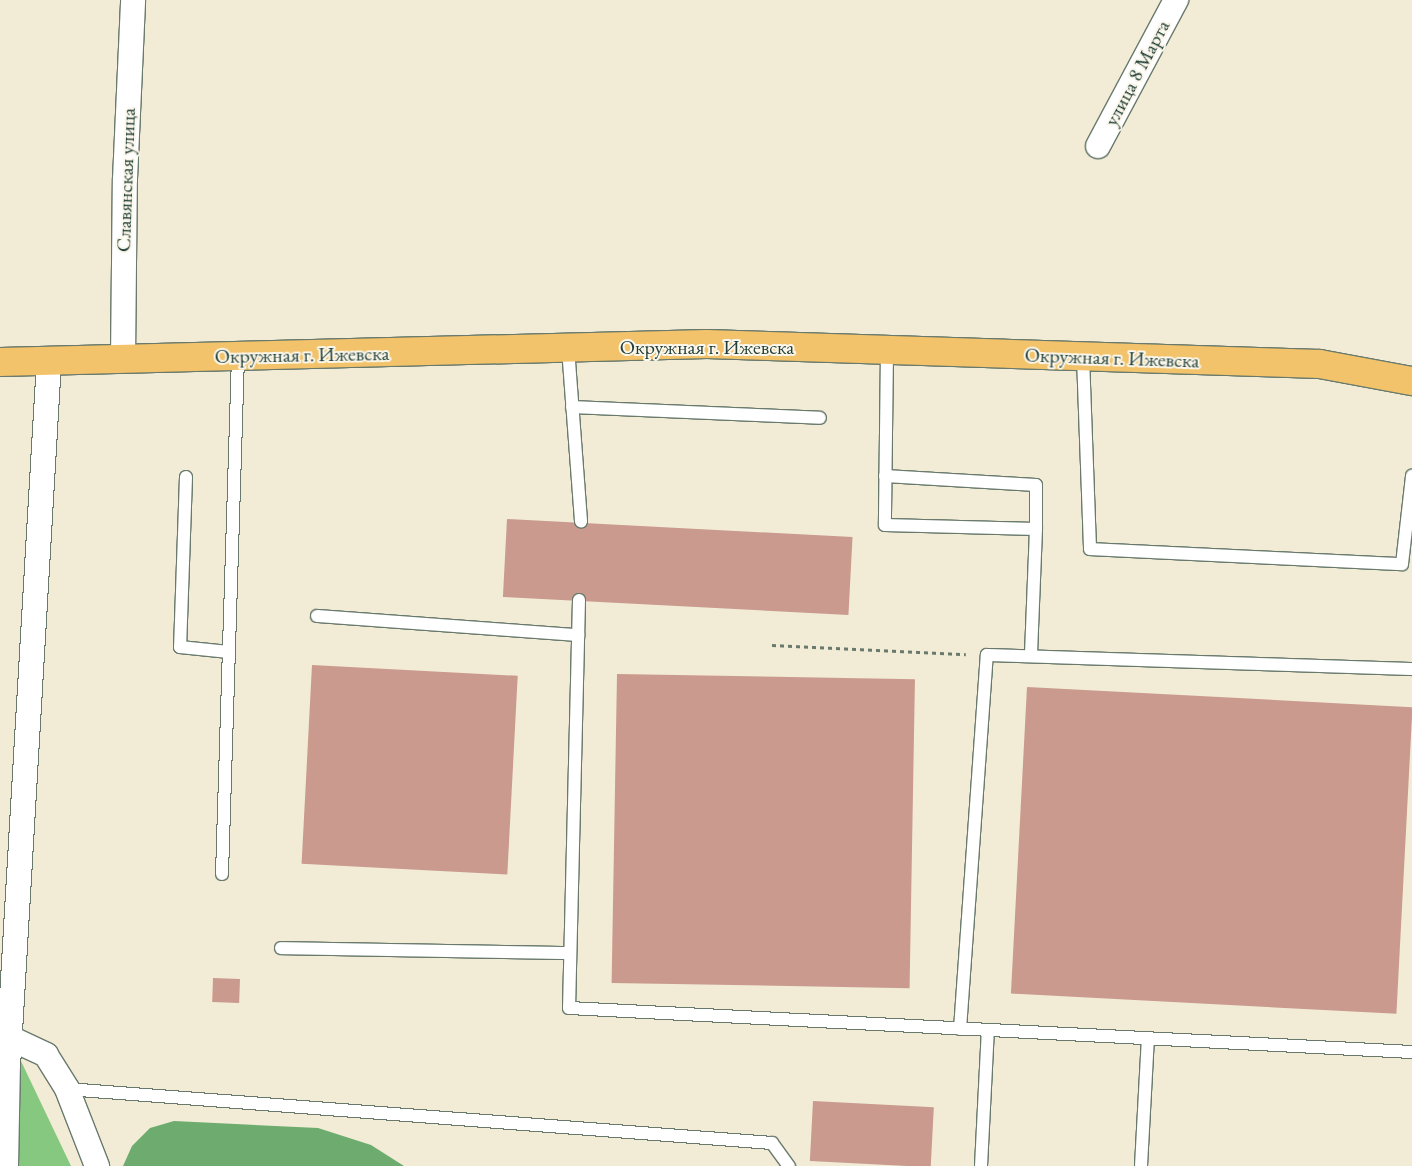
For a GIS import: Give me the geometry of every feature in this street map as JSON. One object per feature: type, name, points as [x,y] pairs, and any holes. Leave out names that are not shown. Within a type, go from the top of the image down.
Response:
[{"type":"main road","name":"Окружная г. Ижевска","points":[[0,362],[707,344],[1320,364],[1412,381]]},
{"type":"street","name":"Славянская улица","points":[[123,360],[125,179],[133,0]]},
{"type":"street","name":"улица 8 Марта","points":[[1098,146],[1176,0]]},
{"type":"street","points":[[6,1166],[4,1067],[10,1038],[49,361]]},
{"type":"street","points":[[10,1038],[46,1055],[67,1090],[97,1166]]},
{"type":"lane","points":[[568,348],[581,522]]},
{"type":"lane","points":[[887,350],[885,525],[1036,528]]},
{"type":"lane","points":[[222,874],[238,356]]},
{"type":"lane","points":[[1083,357],[1090,549],[1402,564],[1412,476]]},
{"type":"lane","points":[[572,407],[820,418]]},
{"type":"lane","points":[[885,476],[1036,485],[1032,656]]},
{"type":"lane","points":[[186,477],[180,647],[229,652]]},
{"type":"lane","points":[[579,600],[569,1008],[1412,1052]]},
{"type":"lane","points":[[317,616],[578,635]]},
{"type":"lane","points":[[960,1029],[987,655],[1412,669]]},
{"type":"lane","points":[[281,948],[570,953]]},
{"type":"lane","points":[[981,1166],[988,1030]]},
{"type":"lane","points":[[1141,1166],[1148,1038]]},
{"type":"lane","points":[[67,1090],[772,1143],[789,1166]]},
{"type":"path","points":[[772,645],[987,655]]},
{"type":"green space","points":[[10,1038],[71,1166],[0,1166]]},
{"type":"green space","points":[[174,1121],[318,1128],[371,1145],[404,1166],[123,1166],[132,1146],[150,1128]]},
{"type":"building","points":[[507,519],[853,537],[848,615],[503,597]]},
{"type":"building","points":[[312,665],[518,676],[507,875],[302,864]]},
{"type":"building","points":[[617,674],[915,679],[910,988],[612,983]]},
{"type":"building","points":[[1027,687],[1412,707],[1396,1014],[1011,994]]},
{"type":"building","points":[[213,978],[240,979],[239,1003],[212,1002]]},
{"type":"building","points":[[813,1101],[934,1107],[931,1166],[810,1161]]}]
